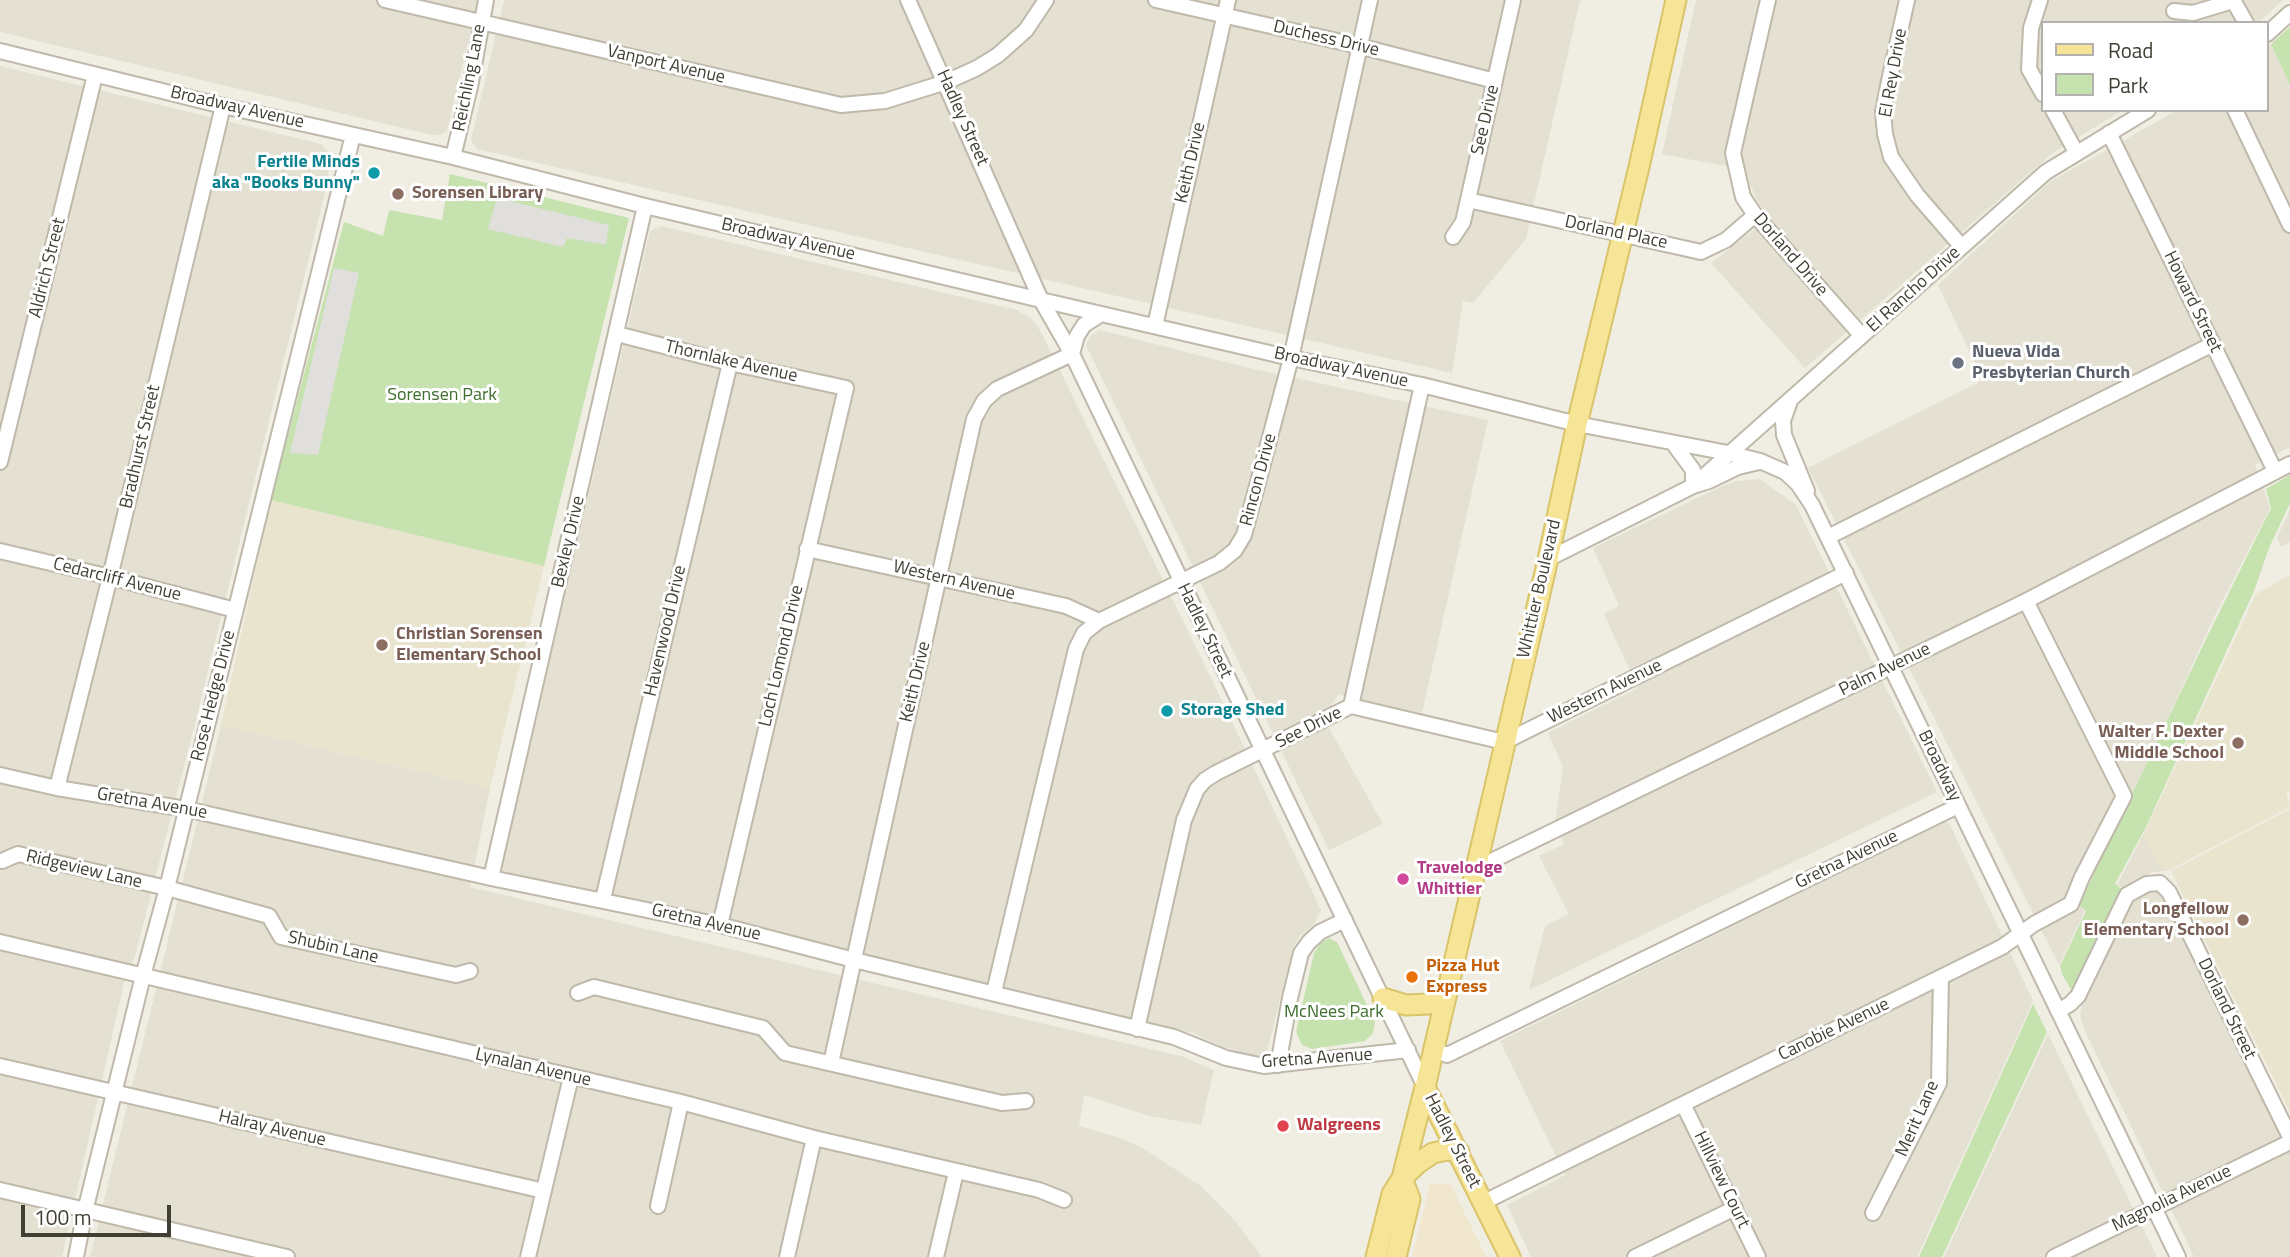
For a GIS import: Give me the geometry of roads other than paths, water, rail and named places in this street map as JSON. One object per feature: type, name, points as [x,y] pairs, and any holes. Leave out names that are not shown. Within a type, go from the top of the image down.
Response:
[{"type":"main road","name":"Whittier Boulevard","points":[[1376,1257],[1392,1194],[1402,1178],[1425,1087],[1676,0]]},
{"type":"main road","points":[[1383,998],[1406,1005],[1429,1004],[1446,995]]},
{"type":"main road","name":"Hadley Street","points":[[1425,1087],[1510,1257]]},
{"type":"main road","points":[[1402,1178],[1433,1153],[1447,1150],[1459,1152]]},
{"type":"main road","name":"Whittier Boulevard","points":[[1394,1257],[1410,1199],[1402,1178]]},
{"type":"main road","points":[[1384,1223],[1391,1233],[1394,1257]]},
{"type":"street","name":"Vanport Avenue","points":[[385,0],[841,105],[885,102],[946,82],[977,68],[998,55],[1026,30],[1046,0]]},
{"type":"street","name":"Reichling Lane","points":[[453,157],[470,88],[486,0]]},
{"type":"street","name":"Hadley Street","points":[[908,0],[1041,300],[1072,354],[1425,1087]]},
{"type":"street","name":"Duchess Drive","points":[[1156,0],[1359,46],[1495,81]]},
{"type":"street","name":"Keith Drive","points":[[1155,326],[1228,0]]},
{"type":"street","name":"Rincon Drive","points":[[994,992],[1070,666],[1084,633],[1099,621],[1219,563],[1235,551],[1244,535],[1291,358],[1370,0]]},
{"type":"street","name":"See Drive","points":[[1453,237],[1463,222],[1513,0]]},
{"type":"street","name":"Dorland Drive","points":[[1768,0],[1733,153],[1743,197],[1755,215],[1862,336]]},
{"type":"street","name":"El Rey Drive","points":[[1907,0],[1885,102],[1885,134],[1891,156],[1917,195],[1962,247]]},
{"type":"street","points":[[2040,0],[2031,28],[2029,69],[2042,92]]},
{"type":"street","points":[[2174,11],[2193,13],[2233,1],[2245,21]]},
{"type":"street","points":[[2269,32],[2290,13]]},
{"type":"street","name":"Broadway Avenue","points":[[0,51],[223,106],[453,157],[645,206],[1041,300],[1291,358],[1422,385],[1577,424]]},
{"type":"street","name":"Aldrich Street","points":[[0,461],[95,75]]},
{"type":"street","name":"Bradhurst Street","points":[[57,788],[223,106]]},
{"type":"street","points":[[2054,112],[2077,152]]},
{"type":"street","name":"El Rancho Drive","points":[[1693,486],[2046,172],[2144,112]]},
{"type":"street","points":[[2236,112],[2290,225]]},
{"type":"street","name":"Howard Street","points":[[2109,132],[2275,471]]},
{"type":"street","name":"Rose Hedge Drive","points":[[76,1257],[114,1093],[353,135]]},
{"type":"street","name":"Dorland Place","points":[[1468,200],[1701,251],[1726,240],[1755,215]]},
{"type":"street","name":"Bexley Drive","points":[[491,878],[645,206]]},
{"type":"street","points":[[1072,354],[1077,336],[1084,325],[1101,314]]},
{"type":"street","name":"Thornlake Avenue","points":[[617,334],[730,363],[846,388]]},
{"type":"street","points":[[1828,537],[2213,344]]},
{"type":"street","name":"Keith Drive","points":[[831,1063],[974,419],[984,401],[998,389],[1072,354]]},
{"type":"street","name":"Havenwood Drive","points":[[603,899],[730,363]]},
{"type":"street","name":"See Drive","points":[[1136,1029],[1184,820],[1197,789],[1205,780],[1351,706],[1422,385]]},
{"type":"street","name":"Loch Lomond Drive","points":[[720,925],[846,388]]},
{"type":"street","points":[[1791,399],[1783,421],[1784,435],[1812,505]]},
{"type":"street","name":"Broadway","points":[[1577,424],[1760,461],[1785,472],[1798,484],[1812,505],[1846,573],[2178,1257]]},
{"type":"street","points":[[1674,443],[1693,470],[1693,486]]},
{"type":"street","name":"El Rancho Drive","points":[[1548,559],[1693,486],[1760,461]]},
{"type":"street","name":"Palm Avenue","points":[[1475,869],[2026,601],[2290,464]]},
{"type":"street","name":"Western Avenue","points":[[807,549],[1066,606],[1099,621]]},
{"type":"street","name":"Cedarcliff Avenue","points":[[0,551],[234,610]]},
{"type":"street","name":"Western Avenue","points":[[1504,742],[1846,573]]},
{"type":"street","name":"Canobie Avenue","points":[[1484,1202],[2003,947],[2034,923],[2071,904],[2124,796],[2026,601]]},
{"type":"street","points":[[1351,706],[1504,742]]},
{"type":"street","name":"Gretna Avenue","points":[[0,775],[57,788],[186,809],[491,878],[720,925],[853,960],[1174,1037],[1226,1058],[1264,1066],[1408,1050]]},
{"type":"street","name":"Gretna Avenue","points":[[1433,1049],[1448,1054],[1958,806]]},
{"type":"street","name":"Ridgeview Lane","points":[[2,861],[18,855],[166,888]]},
{"type":"street","name":"Dorland Street","points":[[2058,1011],[2078,996],[2127,895],[2147,884],[2160,883],[2169,892],[2290,1139]]},
{"type":"street","name":"Shubin Lane","points":[[166,888],[269,916],[281,937],[456,975],[470,971]]},
{"type":"street","points":[[1278,1065],[1301,953],[1320,932],[1345,920]]},
{"type":"street","name":"Lynalan Avenue","points":[[0,942],[681,1102],[814,1138],[1039,1190],[1065,1200]]},
{"type":"street","name":"Merit Lane","points":[[1874,1213],[1939,1083],[1941,977]]},
{"type":"street","points":[[578,993],[594,987],[763,1028],[785,1053],[1002,1103],[1026,1101]]},
{"type":"street","name":"Halray Avenue","points":[[0,1066],[544,1191]]},
{"type":"street","points":[[528,1257],[571,1077]]},
{"type":"street","points":[[658,1206],[681,1102]]},
{"type":"street","name":"Hillview Court","points":[[1683,1104],[1758,1257]]},
{"type":"street","points":[[787,1257],[814,1138]]},
{"type":"street","name":"Magnolia Avenue","points":[[2054,1257],[2290,1139]]},
{"type":"street","points":[[936,1257],[956,1172]]},
{"type":"street","points":[[0,1190],[287,1257]]},
{"type":"street","points":[[1635,1257],[1735,1208]]},
{"type":"place","name":"Fertile Minds aka \"Books Bunny\"","points":[[374,173]]},
{"type":"place","name":"Sorensen Library","points":[[398,194]]},
{"type":"place","name":"Nueva Vida Presbyterian Church","points":[[1958,363]]},
{"type":"place","name":"Christian Sorensen Elementary School","points":[[382,645]]},
{"type":"place","name":"Storage Shed","points":[[1167,711]]},
{"type":"place","name":"Walter F. Dexter Middle School","points":[[2238,743]]},
{"type":"place","name":"Travelodge Whittier","points":[[1403,879]]},
{"type":"place","name":"Longfellow Elementary School","points":[[2243,920]]},
{"type":"place","name":"Pizza Hut Express","points":[[1412,977]]},
{"type":"place","name":"Walgreens","points":[[1283,1126]]},
{"type":"park label","name":"Sorensen Park","points":[[442,396]]},
{"type":"park label","name":"McNees Park","points":[[1334,1013]]}]
